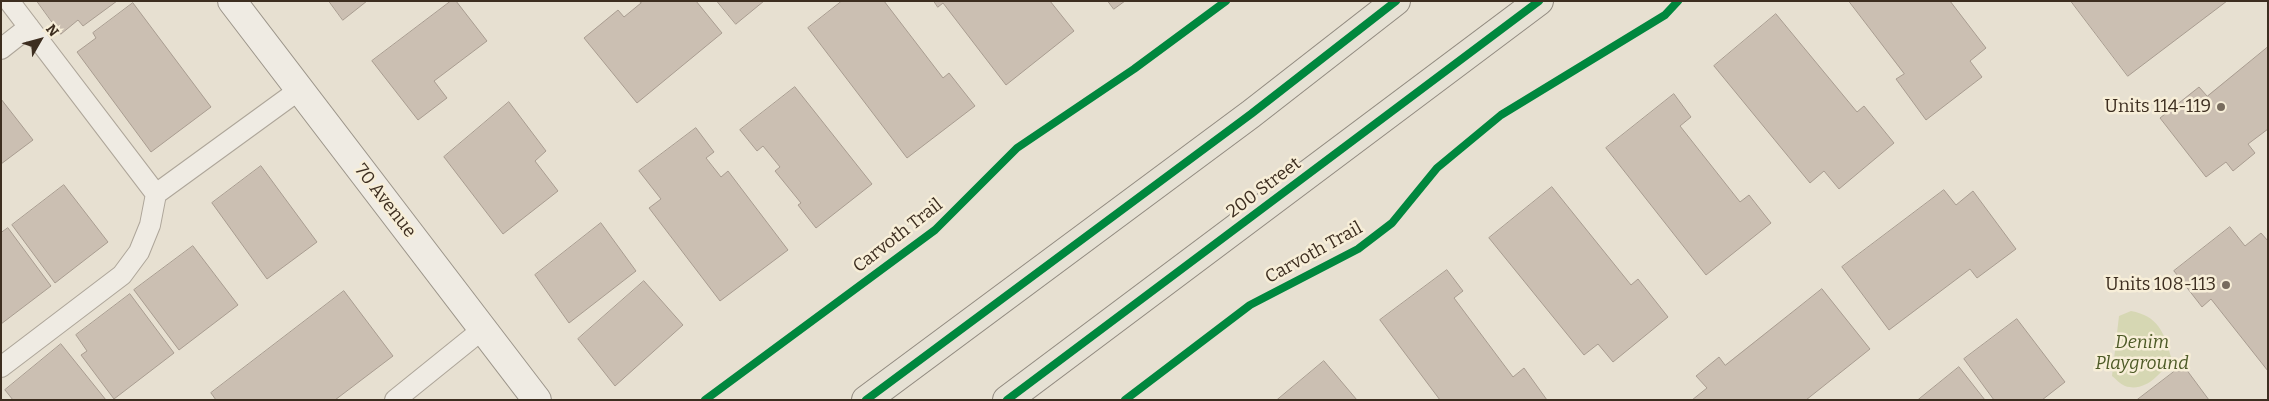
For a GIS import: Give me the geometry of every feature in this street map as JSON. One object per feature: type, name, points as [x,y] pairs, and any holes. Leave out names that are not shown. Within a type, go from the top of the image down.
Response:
[{"type":"main road","points":[[866,400],[1251,114],[1396,1]]},
{"type":"main road","name":"200 Street","points":[[1007,400],[1539,1]]},
{"type":"street","name":"70 Avenue","points":[[232,1],[537,400]]},
{"type":"lane","points":[[9,1],[156,194]]},
{"type":"lane","points":[[1,49],[29,27]]},
{"type":"lane","points":[[1,367],[122,275],[139,252],[150,226],[156,194],[299,90]]},
{"type":"lane","points":[[395,400],[483,328]]},
{"type":"green space","name":"Denim Playground","points":[[2131,311],[2140,313],[2154,321],[2166,340],[2171,357],[2158,375],[2140,387],[2125,386],[2112,376],[2119,316]]},
{"type":"building","points":[[37,1],[117,1],[83,26],[78,20],[61,34]]},
{"type":"building","points":[[329,1],[367,1],[343,20]]},
{"type":"building","points":[[451,1],[456,1],[487,41],[434,81],[447,98],[418,120],[372,61]]},
{"type":"building","points":[[639,1],[696,1],[722,33],[637,103],[584,38],[618,10],[624,17],[641,3]]},
{"type":"building","points":[[717,1],[764,1],[736,24]]},
{"type":"building","points":[[842,1],[884,1],[943,78],[949,73],[975,106],[907,158],[808,28]]},
{"type":"building","points":[[934,1],[1050,1],[1074,31],[1006,85],[943,3],[938,7]]},
{"type":"building","points":[[1108,1],[1125,1],[1114,9]]},
{"type":"building","points":[[1849,1],[1950,1],[1986,48],[1970,61],[1982,77],[1926,120],[1896,79],[1904,74]]},
{"type":"building","points":[[2071,1],[2227,1],[2128,76]]},
{"type":"building","points":[[133,3],[211,107],[151,152],[77,52],[96,38],[93,33]]},
{"type":"building","points":[[1776,14],[1857,112],[1864,106],[1894,143],[1839,189],[1824,171],[1810,183],[1714,66]]},
{"type":"building","name":"Units 114-119","points":[[2268,47],[2268,129],[2248,144],[2255,153],[2233,171],[2226,162],[2206,177],[2160,118],[2199,87],[2207,96]]},
{"type":"building","points":[[795,87],[872,184],[816,228],[798,205],[801,203],[775,171],[780,167],[763,146],[757,151],[740,130]]},
{"type":"building","points":[[1674,94],[1691,117],[1680,126],[1740,202],[1749,195],[1771,223],[1706,275],[1606,148]]},
{"type":"building","points":[[1,99],[33,140],[1,164]]},
{"type":"building","points":[[509,102],[546,151],[535,161],[558,191],[503,234],[444,157]]},
{"type":"building","points":[[696,128],[714,152],[706,158],[721,177],[728,171],[788,250],[720,301],[649,208],[661,199],[639,171]]},
{"type":"building","points":[[261,166],[317,242],[267,279],[212,203]]},
{"type":"building","points":[[64,185],[108,242],[55,283],[12,225]]},
{"type":"building","points":[[1552,187],[1631,285],[1638,279],[1668,317],[1613,362],[1598,344],[1584,355],[1489,238]]},
{"type":"building","points":[[1944,190],[1956,205],[1973,191],[2016,249],[1977,278],[1970,269],[1889,330],[1842,267]]},
{"type":"building","points":[[601,223],[636,271],[569,323],[535,275]]},
{"type":"building","name":"Units 108-113","points":[[2230,227],[2245,246],[2261,233],[2268,241],[2268,371],[2211,299],[2202,307],[2174,271]]},
{"type":"building","points":[[8,228],[51,286],[1,324],[1,233]]},
{"type":"building","points":[[193,246],[238,305],[179,350],[134,290]]},
{"type":"building","points":[[1447,270],[1463,291],[1454,298],[1513,377],[1524,368],[1547,400],[1440,400],[1380,320]]},
{"type":"building","points":[[644,281],[683,325],[615,386],[578,339]]},
{"type":"building","points":[[1822,289],[1870,349],[1806,400],[1692,400],[1707,388],[1696,376],[1719,357],[1725,365]]},
{"type":"building","points":[[344,291],[393,356],[335,400],[216,400],[211,393]]},
{"type":"building","points":[[130,294],[174,353],[114,399],[81,355],[87,351],[76,335]]},
{"type":"building","points":[[2017,319],[2065,382],[2042,400],[1994,400],[1964,359]]},
{"type":"building","points":[[61,344],[106,400],[13,400],[5,390]]},
{"type":"building","points":[[1324,361],[1357,400],[1277,400]]},
{"type":"building","points":[[2183,365],[2209,400],[2137,400]]},
{"type":"building","points":[[1959,367],[1985,400],[1918,400]]},
{"type":"cycle path","name":"Carvoth Trail","points":[[705,400],[935,230],[1017,148],[1134,69],[1226,1]]},
{"type":"cycle path","points":[[866,400],[1251,114],[1396,1]]},
{"type":"cycle path","points":[[1007,400],[1539,1]]},
{"type":"cycle path","name":"Carvoth Trail","points":[[1125,400],[1250,305],[1358,249],[1392,223],[1437,168],[1501,115],[1665,15],[1678,1]]},
{"type":"place","name":"Units 114-119","points":[[2221,107]]},
{"type":"place","name":"Units 108-113","points":[[2226,285]]}]
